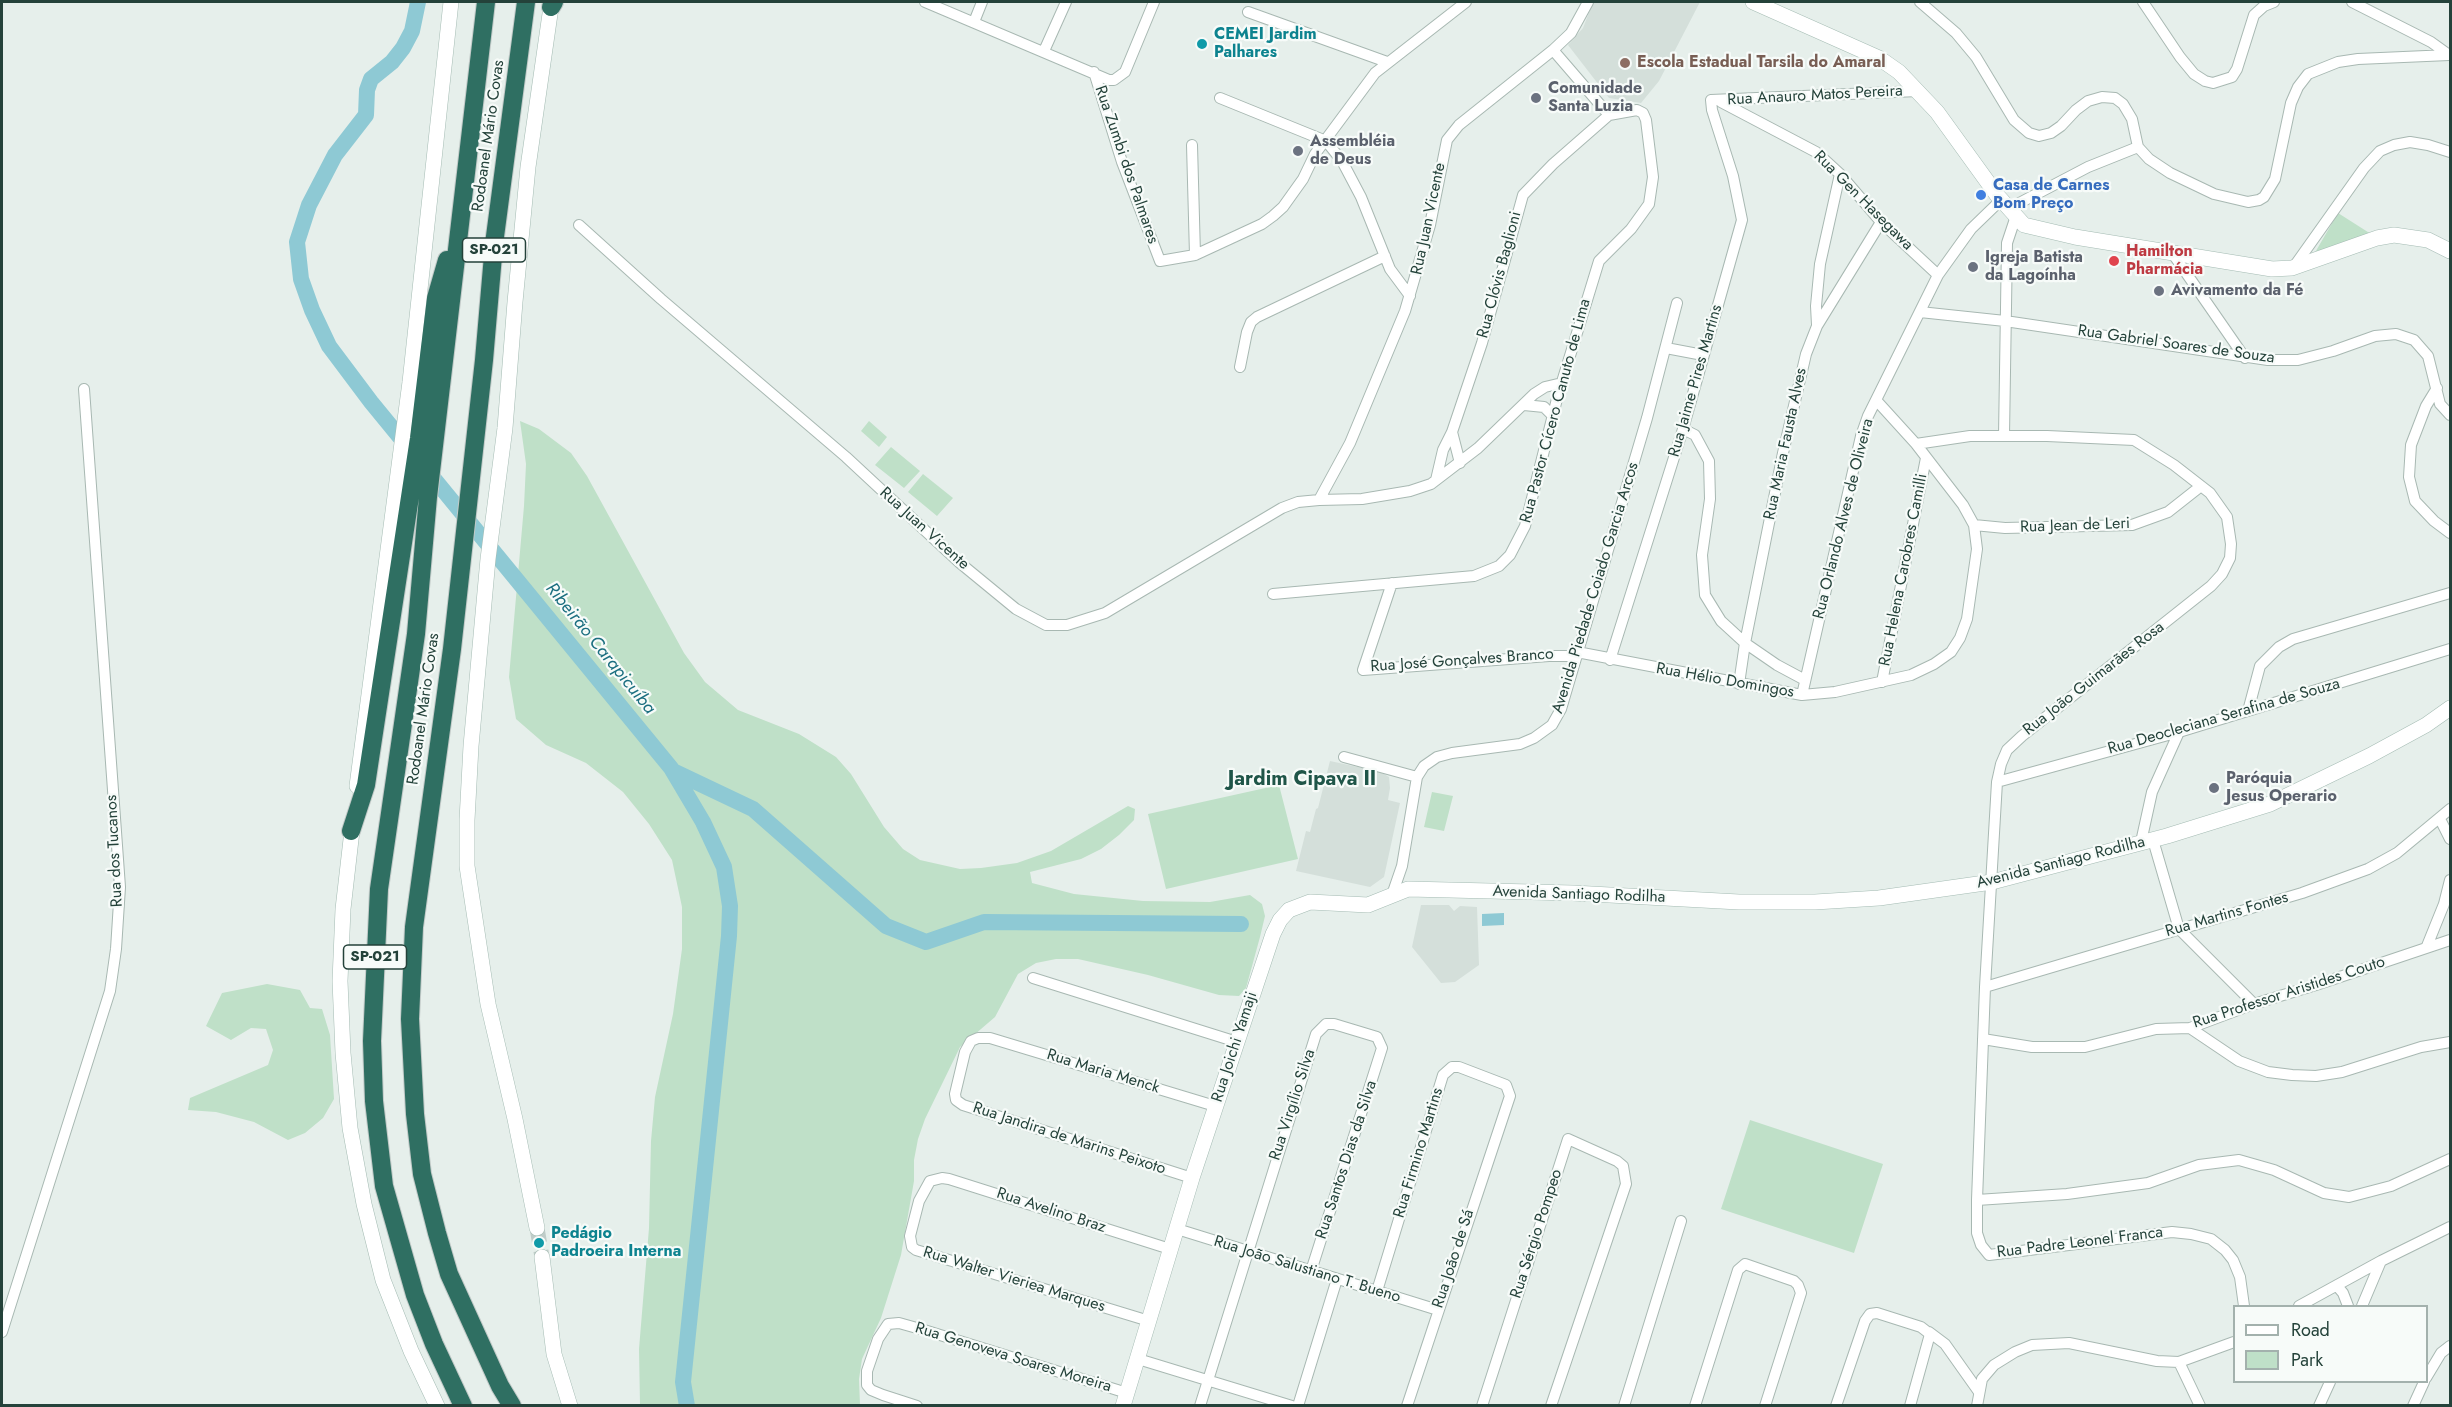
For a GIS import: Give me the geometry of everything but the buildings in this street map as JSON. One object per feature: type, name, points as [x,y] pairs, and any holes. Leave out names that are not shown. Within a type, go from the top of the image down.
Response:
[{"type":"highway","name":"Rodoanel Mário Covas","points":[[464,1406],[434,1344],[401,1251],[384,1186],[373,1065],[374,975],[379,889],[416,634],[428,497],[486,2]]},
{"type":"highway","name":"Rodoanel Mário Covas","points":[[512,1406],[500,1386],[449,1274],[425,1184],[415,1113],[410,1019],[414,927],[452,649],[484,360],[494,244],[526,2]]},
{"type":"highway","points":[[351,831],[366,784],[419,438],[436,298],[445,264],[457,240]]},
{"type":"highway","points":[[500,1386],[511,1392],[525,1406]]},
{"type":"main road","points":[[437,1406],[411,1351],[383,1280],[364,1204],[350,1128],[343,1053],[340,981],[343,909],[351,831],[411,382],[452,2]]},
{"type":"main road","points":[[537,1228],[515,1119],[488,1004],[467,866],[471,746],[488,559],[505,428],[528,167],[552,3]]},
{"type":"main road","points":[[1761,3],[1879,58],[1899,72],[1937,112],[2024,225],[2075,237],[2272,269],[2292,268],[2377,238],[2394,235],[2428,240],[2451,251]]},
{"type":"main road","name":"Avenida Santiago Rodilha","points":[[1392,895],[1408,889],[1573,893],[1739,902],[1815,902],[1879,898],[1992,882],[2147,841],[2270,804],[2369,756],[2426,725],[2451,708]]},
{"type":"main road","name":"Rua Joichi Yamaji","points":[[1125,1400],[1215,1106],[1273,934],[1280,920],[1289,910],[1310,902],[1368,905],[1392,895]]},
{"type":"main road","points":[[542,1257],[554,1354],[570,1406]]},
{"type":"street","name":"Rua Zumbi dos Palmares","points":[[925,2],[1094,72],[1122,162],[1160,261],[1195,255]]},
{"type":"street","points":[[974,22],[982,2]]},
{"type":"street","points":[[1044,51],[1066,2]]},
{"type":"street","points":[[1094,72],[1114,80],[1125,72],[1154,2]]},
{"type":"street","points":[[1192,145],[1195,255],[1262,224],[1273,216],[1296,188],[1315,154],[1375,73],[1466,2]]},
{"type":"street","name":"Rua Juan Vicente","points":[[1319,500],[1350,443],[1410,297],[1430,225],[1447,140],[1459,125],[1571,33],[1588,2]]},
{"type":"street","points":[[1920,2],[1956,33],[1976,57],[2014,120],[2029,133],[2039,136],[2051,133],[2088,101],[2102,97],[2115,98],[2132,119],[2139,147],[2156,164],[2198,187],[2240,201],[2259,200],[2268,192],[2275,178],[2291,103],[2298,87],[2308,74],[2338,62],[2358,59],[2450,56]]},
{"type":"street","points":[[2143,2],[2194,74],[2205,81],[2213,82],[2232,77],[2237,69],[2254,15],[2264,6],[2274,2]]},
{"type":"street","points":[[2352,2],[2431,42],[2450,56]]},
{"type":"street","points":[[1248,12],[1360,50],[1387,62]]},
{"type":"street","points":[[1360,50],[1375,73]]},
{"type":"street","points":[[1553,50],[1609,115]]},
{"type":"street","name":"Rua Anauro Matos Pereira","points":[[1715,101],[1918,90]]},
{"type":"street","points":[[1220,99],[1326,141],[1342,160],[1361,197],[1390,269],[1410,297]]},
{"type":"street","name":"Rua Gen Hasegawa","points":[[1715,101],[1816,152],[1840,174],[1881,222],[1938,275]]},
{"type":"street","name":"Rua Jaime Pires Martins","points":[[1610,660],[1683,429],[1702,355],[1727,278],[1742,220],[1733,176],[1712,110],[1715,101]]},
{"type":"street","name":"Rua Pastor Cícero Canuto de Lima","points":[[1273,594],[1474,576],[1499,566],[1510,555],[1525,526],[1562,383],[1599,261],[1631,229],[1649,204],[1653,177],[1646,120],[1637,110],[1609,115]]},
{"type":"street","name":"Rua Clóvis Baglioni","points":[[1436,480],[1443,450],[1452,432],[1483,338],[1523,195],[1534,182],[1609,115]]},
{"type":"street","points":[[2292,268],[2364,168],[2380,151],[2410,142],[2451,152]]},
{"type":"street","name":"Rua Orlando Alves de Oliveira","points":[[1802,695],[1861,436],[1876,400],[1938,275],[1971,229],[2088,167],[2139,147]]},
{"type":"street","points":[[1817,326],[1817,285],[1820,264],[1840,174]]},
{"type":"street","points":[[2004,436],[2009,208]]},
{"type":"street","name":"Rua Maria Fausta Alves","points":[[1739,684],[1745,643],[1790,420],[1806,354],[1817,326],[1881,222]]},
{"type":"street","name":"Rua Juan Vicente","points":[[579,225],[661,299],[846,457],[960,563],[1016,609],[1046,625],[1067,625],[1104,613],[1282,508],[1298,502],[1362,499],[1410,491],[1436,480],[1460,463],[1534,394],[1545,387],[1562,383]]},
{"type":"street","points":[[2173,254],[2245,358]]},
{"type":"street","points":[[1240,367],[1251,322],[1385,256]]},
{"type":"street","name":"Avenida Piedade Coiado Garcia Arcos","points":[[1417,777],[1424,766],[1437,757],[1520,744],[1544,733],[1552,725],[1561,709],[1677,303]]},
{"type":"street","name":"Rua Gabriel Soares de Souza","points":[[1920,312],[2005,321],[2245,358],[2298,360],[2334,351],[2375,336],[2396,334],[2414,340],[2428,356],[2440,404],[2451,416]]},
{"type":"street","points":[[1666,348],[1702,355]]},
{"type":"street","points":[[2437,388],[2426,406],[2411,446],[2409,477],[2415,501],[2434,521],[2451,533]]},
{"type":"street","name":"Rua dos Tucanos","points":[[2,1332],[110,991],[116,949],[120,887],[84,389]]},
{"type":"street","points":[[1876,400],[1916,444],[1963,506],[1974,525]]},
{"type":"street","points":[[1524,405],[1544,407],[1553,416]]},
{"type":"street","points":[[1683,429],[1695,435],[1709,461],[1710,500],[1702,555],[1705,595],[1722,621],[1745,643],[1777,665],[1805,680]]},
{"type":"street","points":[[1452,432],[1460,463]]},
{"type":"street","name":"Rua João Guimarães Rosa","points":[[1916,444],[1970,436],[2134,440],[2174,465],[2217,501],[2227,517],[2231,544],[2230,558],[2222,574],[2211,586],[2022,736],[2007,750],[2001,764],[1997,782],[1985,987],[1977,1200]]},
{"type":"street","name":"Rua Helena Carobres Camilli","points":[[1882,682],[1926,458]]},
{"type":"street","points":[[1330,482],[1337,490],[1362,499]]},
{"type":"street","name":"Rua Jean de Leri","points":[[1974,525],[2005,528],[2132,525],[2168,512],[2201,486]]},
{"type":"street","name":"Rua Hélio Domingos","points":[[1577,654],[1802,695],[1835,692],[1911,675],[1934,664],[1951,652],[1960,638],[1967,619],[1977,549],[1974,525]]},
{"type":"street","name":"Rua José Gonçalves Branco","points":[[1392,583],[1364,670],[1577,654]]},
{"type":"street","points":[[2248,711],[2260,666],[2279,647],[2293,639],[2451,593]]},
{"type":"street","name":"Rua Deocleciana Serafina de Souza","points":[[1997,782],[2179,732],[2451,649]]},
{"type":"street","points":[[2179,732],[2152,792],[2147,841],[2179,929],[2254,1004]]},
{"type":"street","points":[[1344,757],[1417,777],[1402,866],[1392,895]]},
{"type":"street","name":"Rua Martins Fontes","points":[[1985,987],[2302,893],[2368,868],[2397,854],[2451,809]]},
{"type":"street","points":[[2440,819],[2451,839]]},
{"type":"street","points":[[2427,946],[2451,880]]},
{"type":"street","name":"Rua Professor Aristides Couto","points":[[1983,1039],[2032,1047],[2085,1047],[2156,1029],[2190,1028],[2254,1004],[2451,940]]},
{"type":"street","points":[[1033,978],[1237,1042]]},
{"type":"street","name":"Rua Virgílio Silva","points":[[1200,1406],[1316,1034],[1326,1024],[1334,1024],[1377,1037],[1382,1048]]},
{"type":"street","points":[[2190,1028],[2239,1061],[2268,1072],[2292,1076],[2316,1076],[2342,1072],[2421,1047],[2451,1042]]},
{"type":"street","name":"Rua Jandira de Marins Peixoto","points":[[990,1038],[978,1038],[971,1041],[965,1052],[955,1094],[956,1100],[963,1105],[1192,1178]]},
{"type":"street","name":"Rua Maria Menck","points":[[990,1038],[1215,1106]]},
{"type":"street","name":"Rua Santos Dias da Silva","points":[[1311,1271],[1382,1048]]},
{"type":"street","name":"Rua Firmino Martins","points":[[1377,1291],[1440,1083],[1447,1070],[1460,1067],[1506,1085],[1510,1096],[1504,1113]]},
{"type":"street","name":"Rua João de Sá","points":[[1407,1406],[1504,1113]]},
{"type":"street","name":"Rua Sérgio Pompeo","points":[[1482,1406],[1568,1139],[1617,1161],[1623,1166],[1626,1184],[1551,1406]]},
{"type":"street","points":[[1977,1200],[2067,1194],[2138,1185],[2199,1165],[2239,1160],[2274,1170],[2324,1193],[2349,1197],[2391,1186],[2451,1159]]},
{"type":"street","name":"Rua Avelino Braz","points":[[930,1181],[942,1178],[955,1181],[1170,1249]]},
{"type":"street","name":"Rua Walter Vieriea Marques","points":[[930,1181],[923,1192],[910,1236],[912,1247],[916,1250],[1149,1321]]},
{"type":"street","name":"Rua Padre Leonel Franca","points":[[1977,1200],[1977,1233],[1981,1245],[1989,1255],[2172,1232],[2211,1239],[2233,1260],[2240,1277],[2244,1305]]},
{"type":"street","points":[[1624,1406],[1682,1221]]},
{"type":"street","points":[[2302,1305],[2381,1261],[2451,1227]]},
{"type":"street","name":"Rua João Salustiano T. Bueno","points":[[1177,1229],[1438,1310]]},
{"type":"street","points":[[2362,1305],[2381,1261]]},
{"type":"street","points":[[1695,1406],[1740,1267],[1748,1264],[1794,1281],[1800,1288],[1800,1299],[1765,1406]]},
{"type":"street","points":[[1298,1406],[1337,1279]]},
{"type":"street","points":[[2337,1286],[2343,1293],[2348,1305]]},
{"type":"street","points":[[1836,1406],[1865,1321],[1870,1314],[1877,1313],[1929,1332],[1945,1344],[1978,1392]]},
{"type":"street","name":"Rua Genoveva Soares Moreira","points":[[917,1406],[871,1390],[867,1385],[867,1371],[878,1339],[888,1324],[899,1323],[1125,1400]]},
{"type":"street","points":[[1910,1406],[1929,1344],[1929,1332]]},
{"type":"street","points":[[1977,1406],[1982,1379],[1994,1365],[2015,1352],[2032,1346],[2069,1343],[2157,1361],[2179,1362],[2233,1343]]},
{"type":"street","points":[[2428,1376],[2441,1353],[2451,1346]]},
{"type":"street","points":[[1138,1359],[1284,1404]]},
{"type":"street","points":[[2179,1362],[2200,1406]]},
{"type":"street","points":[[2319,1406],[2330,1383]]},
{"type":"street","points":[[2413,1406],[2424,1383]]},
{"type":"shaded area","name":"Escola Estadual Tarsila do Amaral","points":[[1593,2],[1700,2],[1659,81],[1641,103],[1609,98],[1568,45],[1583,28]]},
{"type":"shaded area","points":[[1330,761],[1381,772],[1389,777],[1388,800],[1400,803],[1384,877],[1370,887],[1296,871],[1306,831],[1310,832],[1318,808]]},
{"type":"shaded area","points":[[1421,905],[1449,905],[1454,911],[1460,906],[1477,907],[1479,965],[1455,982],[1441,983],[1412,947]]},
{"type":"green space","points":[[2338,213],[2371,234],[2313,256]]},
{"type":"green space","points":[[520,421],[539,429],[571,453],[587,476],[684,653],[705,682],[738,710],[799,734],[836,757],[851,774],[884,827],[903,849],[920,860],[960,869],[1017,863],[1051,851],[1128,806],[1135,809],[1134,820],[1119,835],[1101,849],[1081,859],[1030,872],[1032,883],[1074,894],[1143,901],[1210,902],[1250,895],[1262,904],[1265,916],[1260,937],[1246,988],[1239,996],[1219,995],[1148,975],[1078,959],[1056,959],[1036,963],[1018,974],[995,1017],[960,1047],[925,1119],[914,1160],[914,1181],[901,1255],[881,1318],[862,1359],[859,1379],[860,1405],[640,1405],[639,1349],[649,1228],[651,1141],[655,1097],[673,1014],[682,949],[682,907],[672,860],[649,824],[623,792],[586,763],[546,745],[516,719],[509,677],[526,464]]},
{"type":"green space","points":[[869,421],[887,437],[879,447],[861,431]]},
{"type":"green space","points":[[891,447],[920,471],[904,488],[875,465]]},
{"type":"green space","points":[[923,474],[953,498],[937,516],[908,492]]},
{"type":"green space","points":[[1279,785],[1298,859],[1166,889],[1148,814]]},
{"type":"green space","points":[[1432,792],[1453,796],[1444,831],[1424,827]]},
{"type":"green space","points":[[267,984],[300,990],[310,1008],[322,1009],[330,1035],[334,1099],[323,1118],[305,1133],[288,1140],[254,1122],[216,1112],[188,1110],[190,1098],[268,1065],[273,1050],[266,1029],[251,1028],[231,1040],[206,1026],[222,993]]},
{"type":"green space","points":[[1750,1120],[1883,1164],[1854,1253],[1721,1209]]},
{"type":"water","points":[[1504,913],[1504,925],[1482,926],[1482,914]]},
{"type":"waterway","name":"Ribeirão Carapicuíba","points":[[418,2],[412,31],[403,48],[392,62],[371,79],[367,90],[366,115],[335,155],[309,205],[297,242],[301,279],[312,310],[329,346],[371,402],[671,768],[703,822],[724,867],[730,906],[729,936],[683,1382],[687,1406]]},
{"type":"waterway","points":[[673,771],[753,809],[886,926],[926,942],[984,922],[1241,924]]},
{"type":"tunnel","points":[[537,1228],[542,1257]]},
{"type":"place","name":"CEMEI Jardim Palhares","points":[[1202,44]]},
{"type":"place","name":"Escola Estadual Tarsila do Amaral","points":[[1625,63]]},
{"type":"place","name":"Comunidade Santa Luzia","points":[[1536,98]]},
{"type":"place","name":"Assembléia de Deus","points":[[1298,151]]},
{"type":"place","name":"Casa de Carnes Bom Preço","points":[[1981,195]]},
{"type":"place","name":"Hamilton Pharmácia","points":[[2114,261]]},
{"type":"place","name":"Igreja Batista da Lagoínha","points":[[1973,267]]},
{"type":"place","name":"Avivamento da Fé","points":[[2159,291]]},
{"type":"place","name":"Paróquia Jesus Operario","points":[[2214,788]]},
{"type":"place","name":"Pedágio Padroeira Interna","points":[[539,1243]]},
{"type":"district","name":"Jardim Cipava II","points":[[1302,780]]}]
